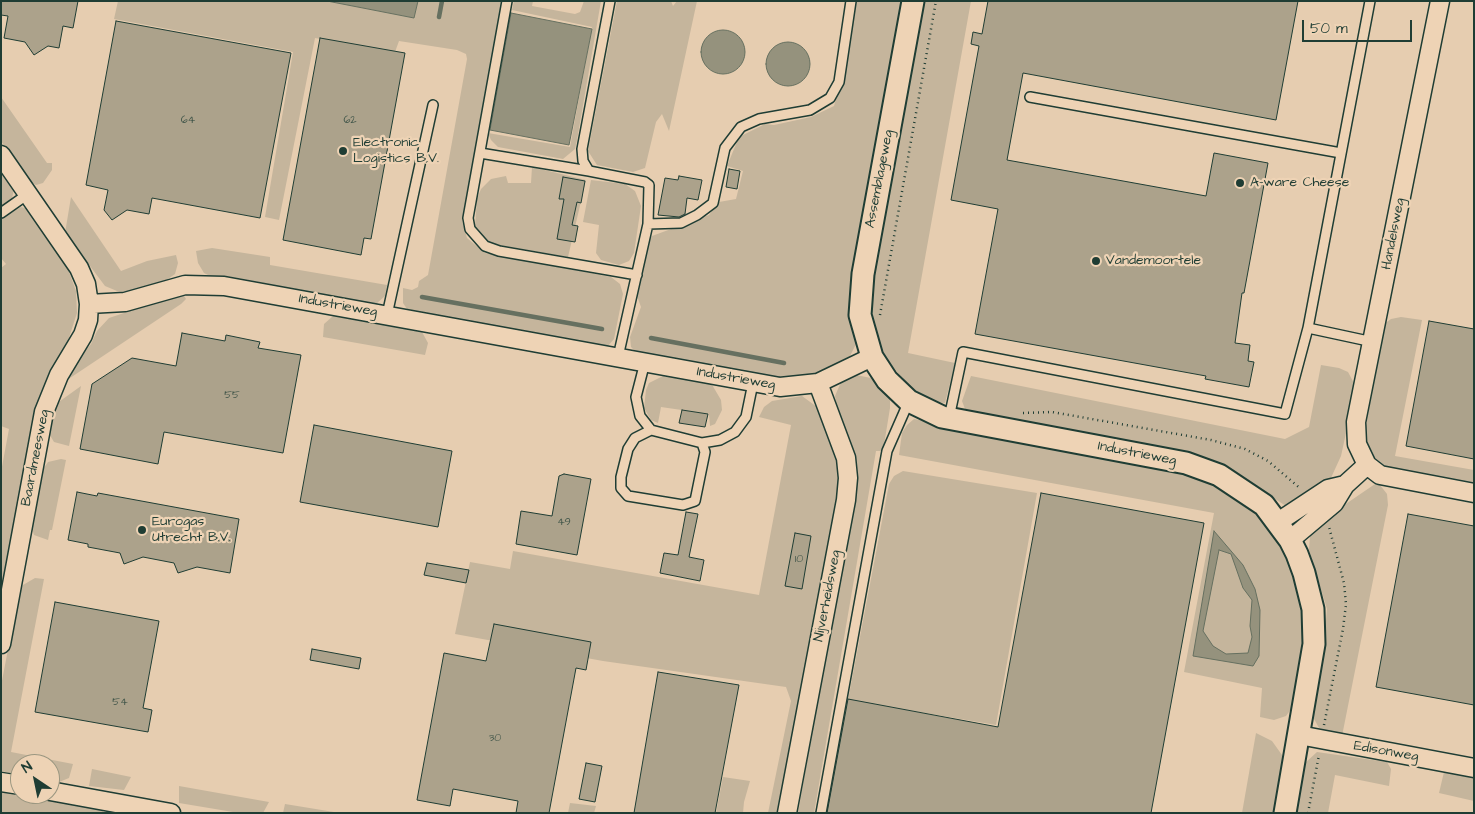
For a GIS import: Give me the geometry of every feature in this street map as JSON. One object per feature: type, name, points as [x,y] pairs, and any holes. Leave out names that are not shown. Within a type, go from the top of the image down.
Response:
[{"type":"street","name":"Assemblageweg","points":[[872,357],[860,315],[862,274],[914,1]]},
{"type":"street","name":"Handelsweg","points":[[1367,465],[1357,444],[1356,422],[1374,342],[1440,1]]},
{"type":"street","name":"Baardmeesweg","points":[[1,155],[79,268],[86,284],[90,304],[88,320],[83,335],[58,375],[44,412],[1,644]]},
{"type":"street","name":"Industrieweg","points":[[90,304],[125,302],[173,287],[210,284],[780,387],[818,383],[872,357],[887,380],[909,401],[942,417],[1186,463],[1219,474],[1264,505],[1278,522],[1290,540],[1304,573],[1313,609],[1314,644],[1284,813]]},
{"type":"street","name":"Nijverheidsweg","points":[[787,813],[846,500],[848,478],[846,458],[818,383]]},
{"type":"street","points":[[1290,540],[1317,507],[1328,489],[1345,485],[1367,465],[1380,475],[1474,493]]},
{"type":"street","points":[[1278,522],[1317,507]]},
{"type":"street","name":"Edisonweg","points":[[1299,735],[1474,768]]},
{"type":"street","points":[[60,793],[150,811],[171,813]]},
{"type":"lane","points":[[507,1],[468,218],[470,230],[485,246],[498,251],[637,274]]},
{"type":"lane","points":[[590,171],[582,161],[582,149],[610,1]]},
{"type":"lane","points":[[648,224],[681,223],[697,215],[713,203],[726,148],[741,127],[759,119],[810,110],[830,98],[839,82],[851,1]]},
{"type":"lane","points":[[949,419],[963,352],[1285,414],[1308,328],[1370,1]]},
{"type":"lane","points":[[1030,97],[1341,153]]},
{"type":"lane","points":[[387,315],[432,105]]},
{"type":"lane","points":[[480,153],[590,171],[645,182],[649,185],[648,224],[618,357]]},
{"type":"lane","points":[[1,213],[28,194]]},
{"type":"lane","points":[[1308,328],[1374,342]]},
{"type":"lane","points":[[645,362],[636,397],[640,416],[651,430],[702,443],[720,440],[735,432],[746,417],[754,383]]},
{"type":"lane","points":[[821,813],[888,451],[909,401]]},
{"type":"lane","points":[[651,430],[635,438],[628,449],[621,477],[621,488],[628,496],[684,505],[695,502],[705,452],[702,443]]},
{"type":"path","name":"Assemblageweg","points":[[879,321],[883,289],[936,1]]},
{"type":"path","name":"Industrieweg","points":[[1016,411],[1052,412],[1202,438],[1245,449],[1268,461],[1283,472],[1317,507],[1331,532],[1344,583],[1346,604],[1344,629],[1308,813]]},
{"type":"shaded area","points":[[118,1],[327,1],[414,18],[418,1],[502,1],[462,221],[467,238],[485,253],[611,277],[620,284],[623,294],[614,339],[607,347],[596,346],[407,309],[403,303],[403,288],[412,290],[418,287],[419,281],[428,275],[467,59],[466,54],[457,50],[399,41],[395,52],[315,38],[279,220],[265,217],[293,52],[114,19]]},
{"type":"shaded area","points":[[327,1],[418,1],[414,18]]},
{"type":"shaded area","points":[[514,1],[533,1],[532,6],[575,14],[580,12],[584,1],[601,1],[575,149],[563,159],[498,147],[491,140],[488,133],[570,147],[592,27],[512,10]]},
{"type":"shaded area","points":[[617,1],[671,1],[673,6],[677,1],[697,1],[669,131],[662,114],[656,122],[645,168],[633,172],[597,165],[588,151]]},
{"type":"shaded area","points":[[852,1],[907,1],[855,333],[856,344],[850,356],[825,370],[801,377],[784,378],[636,352],[631,347],[630,337],[641,307],[637,296],[646,246],[652,236],[709,215],[719,202],[736,199],[743,171],[727,166],[739,137],[765,124],[774,125],[811,117],[834,106],[841,81]]},
{"type":"shaded area","points":[[923,1],[971,1],[908,353],[955,363],[945,403],[934,402],[909,386],[883,355],[874,329],[871,304],[881,228]]},
{"type":"shaded area","points":[[511,13],[592,29],[569,145],[490,130]]},
{"type":"shaded area","points":[[719,30],[727,30],[739,36],[745,52],[739,68],[727,74],[719,74],[707,68],[701,56],[701,48],[707,36]]},
{"type":"shaded area","points":[[784,42],[792,42],[804,48],[810,64],[804,80],[792,86],[784,86],[772,80],[766,68],[766,60],[772,48]]},
{"type":"shaded area","points":[[1,97],[47,163],[52,163],[52,170],[43,183],[36,185],[28,180],[1,141]]},
{"type":"shaded area","points":[[532,167],[586,180],[568,257],[488,243],[479,235],[475,226],[477,199],[481,189],[491,179],[506,176],[508,183],[531,183]]},
{"type":"shaded area","points":[[1,169],[14,190],[12,198],[1,206]]},
{"type":"shaded area","points":[[591,180],[625,184],[635,191],[641,206],[634,253],[629,261],[619,265],[601,260],[596,253],[599,225],[583,222]]},
{"type":"shaded area","points":[[71,197],[121,271],[147,261],[176,255],[178,263],[175,274],[165,281],[127,292],[117,291],[105,286],[87,262],[85,263],[65,233]]},
{"type":"shaded area","points":[[21,207],[28,209],[65,261],[76,291],[77,313],[65,350],[50,374],[37,407],[1,601],[1,472],[9,429],[1,426],[1,268],[6,264],[1,258],[1,218]]},
{"type":"shaded area","points":[[212,248],[270,257],[270,265],[387,285],[385,296],[376,304],[227,276],[212,277],[204,273],[198,263],[196,251]]},
{"type":"shaded area","points":[[183,294],[186,299],[181,304],[64,382],[76,362],[91,344],[97,331],[109,318],[148,305],[148,303]]},
{"type":"shaded area","points":[[333,316],[422,332],[428,343],[425,355],[323,337],[324,324]]},
{"type":"shaded area","points":[[1401,317],[1422,320],[1395,456],[1474,470],[1474,485],[1394,470],[1378,463],[1367,448],[1365,432],[1384,324],[1391,319]]},
{"type":"shaded area","points":[[1321,365],[1339,368],[1348,372],[1356,387],[1341,456],[1330,480],[1286,506],[1221,464],[1200,457],[999,419],[965,409],[962,401],[971,376],[1285,439],[1309,427]]},
{"type":"shaded area","points":[[851,374],[871,378],[890,396],[890,408],[883,451],[876,451],[814,813],[798,813],[858,474],[854,454],[837,407],[835,396],[841,382]]},
{"type":"shaded area","points":[[663,376],[711,383],[721,400],[722,410],[715,424],[710,426],[709,414],[661,407],[658,423],[651,420],[644,408],[646,390],[649,383]]},
{"type":"shaded area","points":[[81,386],[69,446],[54,442],[48,432],[56,404]]},
{"type":"shaded area","points":[[802,396],[817,407],[838,465],[839,488],[780,813],[768,813],[791,701],[786,687],[603,661],[455,634],[470,562],[510,569],[513,551],[759,595],[791,425],[759,417],[764,407],[772,401]]},
{"type":"shaded area","points":[[914,419],[1172,467],[1233,492],[1258,514],[1286,553],[1300,591],[1306,629],[1294,705],[1286,716],[1274,720],[1260,717],[1262,688],[1184,672],[1214,513],[899,455],[902,433]]},
{"type":"shaded area","points":[[61,459],[66,460],[52,530],[50,530],[48,540],[34,535],[31,525],[41,472],[48,462]]},
{"type":"shaded area","points":[[903,471],[1037,493],[996,725],[848,700],[889,484],[894,476]]},
{"type":"shaded area","points":[[1375,484],[1380,485],[1387,494],[1388,505],[1342,736],[1319,728],[1313,717],[1313,701],[1322,660],[1327,609],[1309,550],[1310,536],[1318,523]]},
{"type":"shaded area","points":[[1214,531],[1243,565],[1255,589],[1260,610],[1259,656],[1253,666],[1193,656]],"holes":[[[1219,550],[1231,554],[1243,588],[1252,600],[1250,626],[1252,637],[1248,653],[1226,654],[1213,646],[1203,631]]]},
{"type":"shaded area","points":[[35,578],[44,579],[11,752],[21,754],[10,754],[10,773],[1,771],[1,686],[19,592],[23,585]]},
{"type":"shaded area","points":[[1256,733],[1272,741],[1282,755],[1283,782],[1276,813],[1242,813]]},
{"type":"shaded area","points":[[1317,752],[1387,762],[1391,769],[1389,786],[1335,775],[1328,813],[1294,813],[1304,764]]},
{"type":"shaded area","points":[[60,761],[73,764],[69,778],[60,782]]},
{"type":"shaded area","points":[[92,769],[131,777],[124,790],[89,786]]},
{"type":"shaded area","points":[[1444,772],[1474,778],[1474,801],[1439,793]]},
{"type":"shaded area","points":[[723,777],[750,781],[743,813],[716,813]]},
{"type":"shaded area","points":[[179,786],[269,802],[263,813],[239,813],[179,803]]},
{"type":"shaded area","points":[[10,790],[10,804],[60,804],[60,799],[106,808],[102,813],[1,813],[1,791]]},
{"type":"shaded area","points":[[570,803],[596,806],[594,813],[568,813]]},
{"type":"shaded area","points":[[285,804],[340,813],[283,813]]},
{"type":"building","points":[[1,1],[78,1],[73,28],[63,26],[59,48],[48,46],[34,55],[25,42],[4,38],[8,16],[1,15]]},
{"type":"building","points":[[988,1],[1298,1],[1276,120],[1023,73],[1007,160],[1206,196],[1214,153],[1268,163],[1244,293],[1242,293],[1235,343],[1250,345],[1248,361],[1254,362],[1249,387],[1205,379],[1206,376],[975,334],[998,209],[951,200],[979,46],[971,44],[973,32],[982,34]]},
{"type":"building","points":[[116,21],[291,53],[260,218],[152,198],[149,214],[127,210],[112,220],[104,210],[108,190],[86,185]]},
{"type":"building","name":"Electronic Logistics B.V.","points":[[320,38],[405,53],[371,239],[364,238],[361,255],[283,240]]},
{"type":"building","points":[[729,169],[740,171],[737,189],[726,187]]},
{"type":"building","points":[[679,176],[702,180],[698,200],[687,198],[685,214],[679,217],[658,215],[665,178],[678,180]]},
{"type":"building","points":[[563,177],[585,181],[581,203],[577,202],[572,225],[578,226],[575,242],[557,239],[564,199],[559,199]]},
{"type":"building","points":[[1429,321],[1474,329],[1474,459],[1406,446]]},
{"type":"building","points":[[182,333],[225,341],[226,335],[260,342],[258,348],[301,355],[283,453],[164,432],[158,464],[80,449],[92,384],[132,358],[176,366]]},
{"type":"building","points":[[682,410],[708,414],[705,427],[679,423]]},
{"type":"building","points":[[314,425],[452,451],[438,527],[300,502]]},
{"type":"building","points":[[564,474],[591,479],[577,555],[516,544],[521,511],[552,516],[559,476]]},
{"type":"building","points":[[77,492],[97,496],[98,493],[239,519],[230,573],[197,567],[178,573],[174,563],[143,557],[124,564],[120,553],[88,547],[88,544],[68,540]]},
{"type":"building","points":[[1041,493],[1204,523],[1151,813],[827,813],[848,699],[998,727]]},
{"type":"building","points":[[686,512],[698,514],[689,557],[704,560],[700,581],[660,573],[664,553],[678,555]]},
{"type":"building","points":[[1408,514],[1474,526],[1474,705],[1376,687]]},
{"type":"building","points":[[795,533],[811,536],[802,589],[785,586]]},
{"type":"building","points":[[427,563],[469,570],[466,583],[424,575]]},
{"type":"building","points":[[55,602],[159,621],[143,708],[152,710],[148,732],[35,712]]},
{"type":"building","points":[[494,624],[591,642],[586,670],[576,668],[549,813],[516,813],[518,801],[453,789],[450,806],[417,800],[444,653],[486,661]]},
{"type":"building","points":[[312,649],[361,658],[359,669],[310,660]]},
{"type":"building","points":[[658,672],[739,685],[715,813],[634,813]]},
{"type":"building","points":[[586,763],[602,766],[595,802],[579,799]]},
{"type":"waterway","points":[[439,17],[442,1]]},
{"type":"waterway","points":[[422,297],[602,329]]},
{"type":"waterway","points":[[651,338],[784,363]]},
{"type":"place","name":"Electronic Logistics B.V.","points":[[343,151]]},
{"type":"place","name":"A-ware Cheese","points":[[1240,183]]},
{"type":"place","name":"Vandemoortele","points":[[1096,261]]},
{"type":"place","name":"Eurogas Utrecht B.V.","points":[[142,530]]}]
